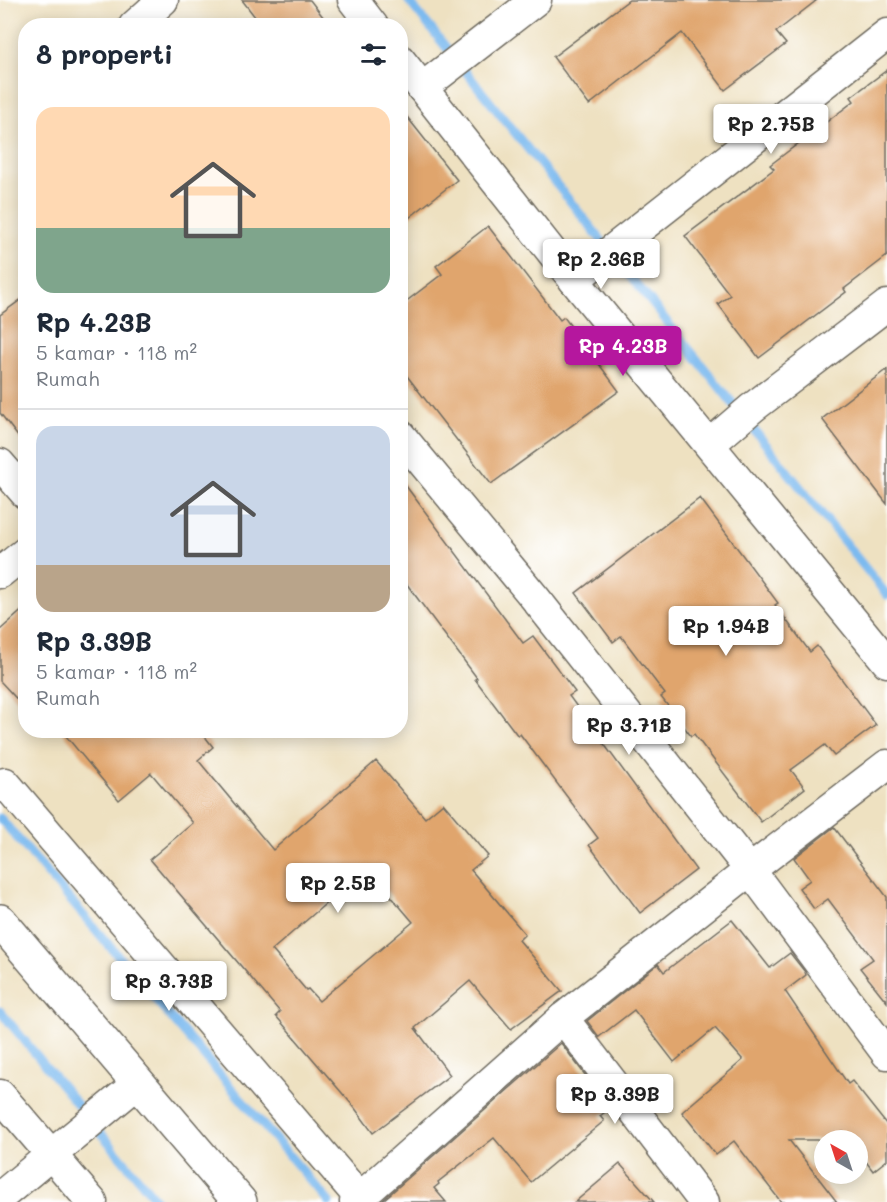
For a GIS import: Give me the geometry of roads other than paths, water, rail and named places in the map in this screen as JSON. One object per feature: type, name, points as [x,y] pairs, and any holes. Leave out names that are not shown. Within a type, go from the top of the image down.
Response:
[{"type":"main road","points":[[0,921],[240,1202]]},
{"type":"street","points":[[143,18],[163,0]]},
{"type":"street","points":[[353,0],[367,18]]},
{"type":"street","points":[[433,79],[536,0]]},
{"type":"street","points":[[573,280],[887,34]]},
{"type":"street","points":[[408,65],[433,79],[573,280],[718,437],[887,662]]},
{"type":"street","points":[[718,437],[752,408],[887,305]]},
{"type":"street","points":[[408,445],[535,598],[750,870],[887,1054]]},
{"type":"street","points":[[0,464],[18,485]]},
{"type":"street","points":[[0,573],[18,558]]},
{"type":"street","points":[[2,782],[357,1200],[563,1018],[887,765]]},
{"type":"street","points":[[563,1018],[704,1202]]},
{"type":"street","points":[[0,1197],[138,1083]]},
{"type":"street","points":[[0,1095],[92,1202]]},
{"type":"waterway","points":[[408,0],[887,595]]},
{"type":"waterway","points":[[0,818],[329,1202]]},
{"type":"waterway","points":[[0,1011],[158,1202]]}]
